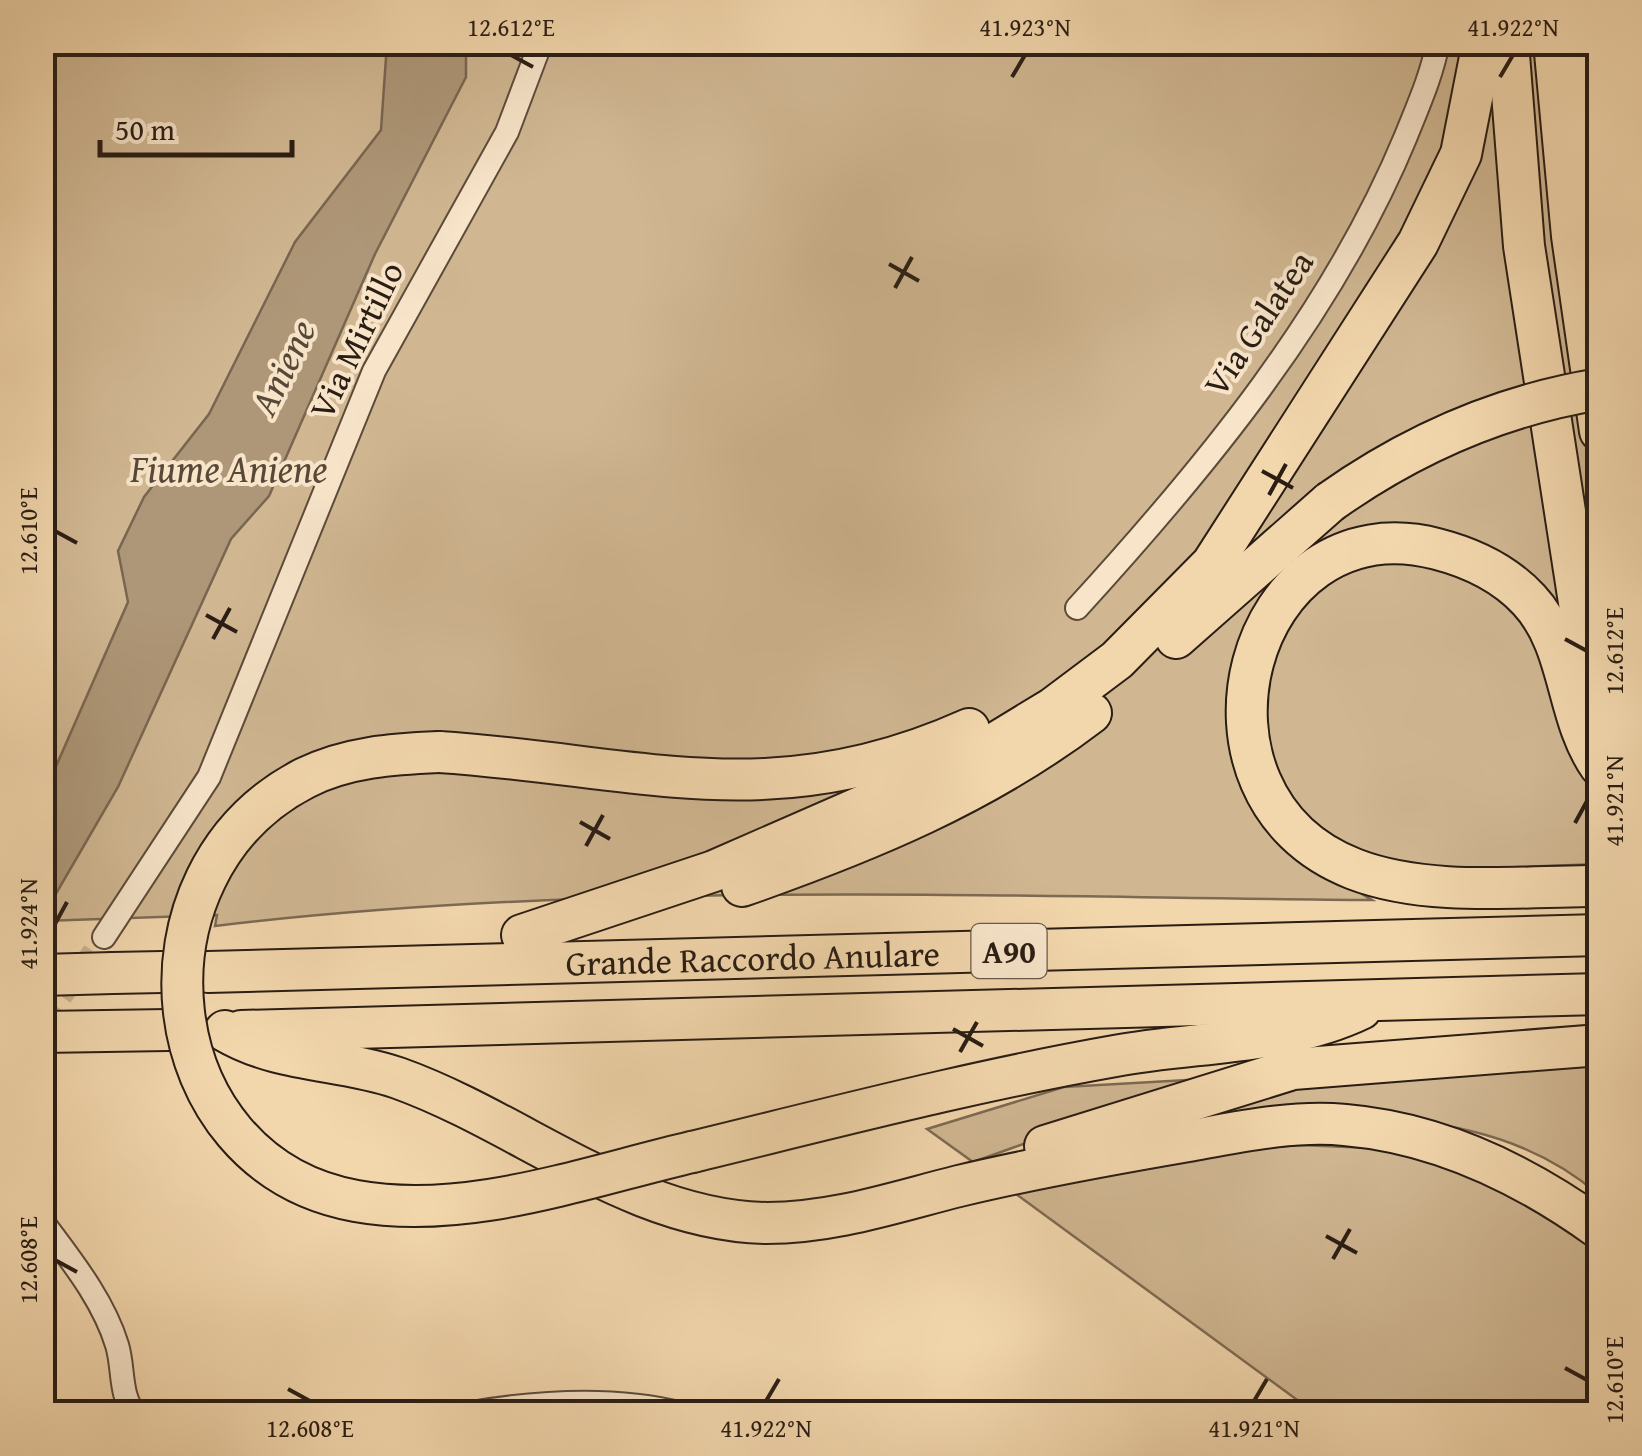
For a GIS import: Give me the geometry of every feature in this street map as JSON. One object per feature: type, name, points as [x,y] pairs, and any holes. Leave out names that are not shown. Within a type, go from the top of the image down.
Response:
[{"type":"highway","points":[[522,935],[714,872],[968,758],[1053,708],[1117,660],[1212,564],[1440,202],[1470,122],[1483,42]]},
{"type":"highway","points":[[1508,42],[1524,246],[1560,505],[1600,733]]},
{"type":"highway","points":[[1554,42],[1572,236],[1600,431]]},
{"type":"highway","points":[[1589,42],[1600,168]]},
{"type":"highway","points":[[418,967],[485,941],[623,922],[718,894],[873,839],[960,798],[1014,767],[1109,699],[1271,550],[1330,502],[1386,464],[1465,426],[1519,407],[1600,388]]},
{"type":"highway","points":[[1278,454],[1200,552],[1105,645],[1041,691],[927,748],[833,774],[738,782],[642,777],[438,752],[371,756],[306,778],[246,820],[210,868],[184,940],[182,1006],[195,1061],[229,1124],[285,1172],[351,1200],[385,1206],[433,1206],[494,1198],[1022,1073],[1198,1042],[1300,1032],[1380,999]]},
{"type":"highway","points":[[1588,886],[1390,880],[1326,856],[1295,833],[1272,806],[1254,769],[1244,706],[1248,673],[1277,608],[1303,580],[1330,562],[1362,550],[1390,546],[1435,549],[1476,561],[1530,600],[1549,628],[1566,671],[1583,742],[1600,766]]},
{"type":"highway","name":"Grande Raccordo Anulare","points":[[208,972],[1600,935]]},
{"type":"highway","points":[[42,975],[108,955],[162,972]]},
{"type":"highway","name":"Grande Raccordo Anulare","points":[[961,1186],[834,1218],[770,1223],[696,1214],[648,1198],[422,1087],[352,1065],[282,1056],[221,1032],[1600,994]]},
{"type":"highway","points":[[42,1032],[168,1030]]},
{"type":"highway","points":[[961,1186],[991,1164],[1293,1069],[1600,1045]]},
{"type":"highway","points":[[961,1186],[1212,1137],[1291,1126],[1345,1125],[1474,1154],[1520,1176],[1600,1230]]},
{"type":"street","name":"Via Mirtillo","points":[[108,955],[209,777],[374,371],[508,132],[542,42]]},
{"type":"street","name":"Via Galatea","points":[[1077,608],[1159,518],[1295,336],[1360,232],[1393,168],[1438,42]]},
{"type":"street","points":[[42,1221],[83,1277],[117,1344],[128,1405],[135,1414]]},
{"type":"street","points":[[466,1414],[587,1404],[655,1406],[682,1414]]},
{"type":"shaded area","points":[[42,43],[1599,43],[1599,864],[1328,874],[1372,900],[938,895],[648,897],[503,902],[215,926],[217,915],[43,921]]},
{"type":"shaded area","points":[[1599,1066],[1599,1195],[1548,1160],[1492,1137],[1432,1124],[1370,1119],[1307,1120],[1121,1135],[1274,1090],[1465,1072]]},
{"type":"shaded area","points":[[1205,1079],[973,1162],[927,1129],[1064,1087]]},
{"type":"shaded area","points":[[1299,1145],[1396,1149],[1447,1160],[1599,1245],[1599,1413],[1315,1413],[1012,1191],[1240,1150]]},
{"type":"water","name":"Fiume Aniene","points":[[387,43],[466,43],[466,77],[375,254],[269,496],[231,539],[118,787],[43,916],[43,796],[128,602],[118,551],[144,497],[209,414],[295,242],[381,130]]},
{"type":"tunnel","points":[[42,1023],[104,937]]},
{"type":"water label","name":"Aniene","points":[[282,367]]}]
